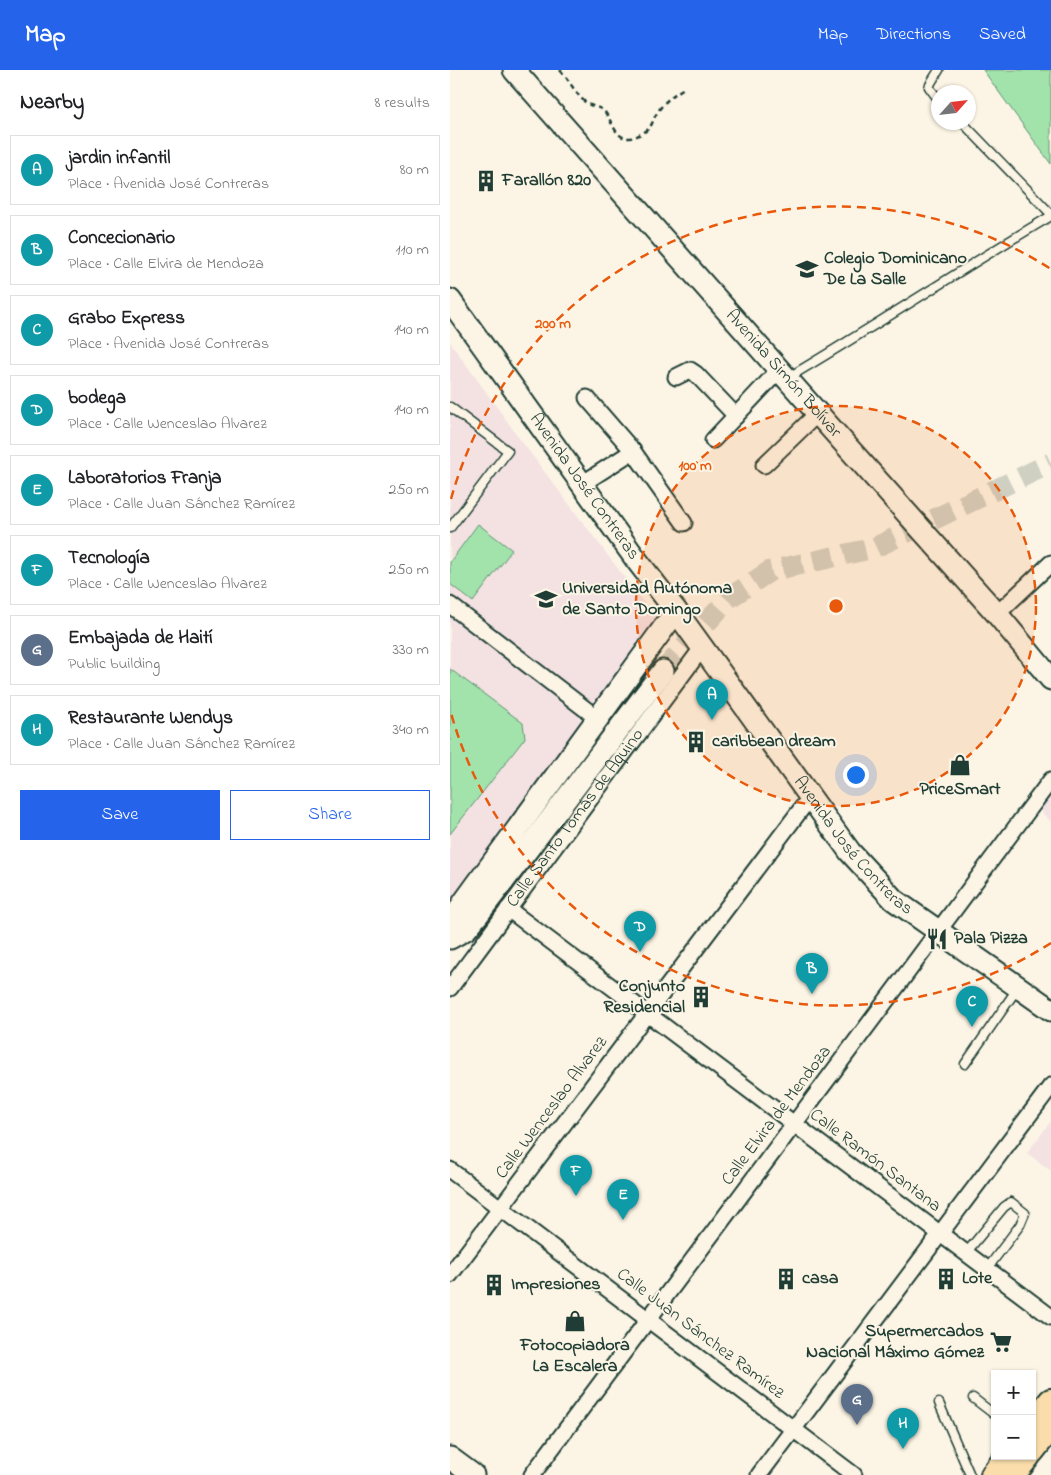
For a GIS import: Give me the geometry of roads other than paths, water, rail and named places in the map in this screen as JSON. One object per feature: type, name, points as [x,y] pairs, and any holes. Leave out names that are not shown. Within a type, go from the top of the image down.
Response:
[{"type":"main road","name":"Avenida Simón Bolívar","points":[[514,70],[997,614],[1051,679]]},
{"type":"main road","name":"Avenida José Contreras","points":[[450,300],[850,852],[872,878],[894,900],[1051,1010]]},
{"type":"main road","points":[[450,926],[464,902],[676,611]]},
{"type":"main road","points":[[450,938],[466,929],[480,912],[663,671]]},
{"type":"main road","points":[[1036,1420],[1051,1401]]},
{"type":"main road","points":[[1036,1446],[1051,1427]]},
{"type":"main road","points":[[450,1458],[473,1475]]},
{"type":"main road","points":[[993,1475],[1005,1460]]},
{"type":"main road","points":[[1013,1475],[1025,1460]]},
{"type":"street","points":[[676,377],[690,370],[736,416]]},
{"type":"street","points":[[713,440],[736,416],[783,374]]},
{"type":"street","points":[[587,398],[633,452],[684,523]]},
{"type":"street","points":[[764,465],[818,413]]},
{"type":"street","points":[[582,484],[633,452]]},
{"type":"street","points":[[997,614],[1051,562]]},
{"type":"street","points":[[450,605],[597,718]]},
{"type":"street","name":"Calle Santo Tomás de Aquino","points":[[450,988],[702,648]]},
{"type":"street","name":"Calle Elvira de Mendoza","points":[[532,1475],[1051,780]]},
{"type":"street","name":"Calle Wenceslao Alvarez","points":[[450,1276],[811,796]]},
{"type":"street","name":"Calle Ramón Santana","points":[[508,909],[1051,1317]]},
{"type":"street","points":[[759,1475],[1051,1086]]},
{"type":"street","name":"Calle Juan Sánchez Ramírez","points":[[450,1170],[854,1475]]},
{"type":"lane","points":[[931,88],[932,81],[939,70]]},
{"type":"lane","points":[[783,374],[830,353],[964,267],[1051,215],[970,130]]},
{"type":"lane","points":[[450,407],[508,451],[450,528]]},
{"type":"lane","points":[[965,1064],[1018,987]]},
{"type":"lane","points":[[966,1253],[1004,1207],[1012,1202],[1025,1213],[1020,1224],[987,1268]]},
{"type":"lane","points":[[973,1398],[994,1415]]},
{"type":"lane","points":[[939,1403],[970,1475]]},
{"type":"tunnel","points":[[663,671],[729,598],[770,571],[874,548],[1051,463]]},
{"type":"place","name":"Farallón 820","points":[[486,181]]},
{"type":"place","name":"Colegio Dominicano De La Salle","points":[[807,269]]},
{"type":"place","name":"Universidad Autónoma de Santo Domingo","points":[[546,599]]},
{"type":"place","name":"jardin infantil","points":[[712,720]]},
{"type":"place","name":"caribbean dream","points":[[696,742]]},
{"type":"place","name":"PriceSmart","points":[[960,765]]},
{"type":"place","name":"Pala Pizza","points":[[937,939]]},
{"type":"place","name":"bodega","points":[[640,952]]},
{"type":"place","name":"Concecionario","points":[[812,994]]},
{"type":"place","name":"Conjunto Residencial","points":[[701,997]]},
{"type":"place","name":"Grabo Express","points":[[972,1027]]},
{"type":"place","name":"Tecnología","points":[[576,1196]]},
{"type":"place","name":"Laboratorios Franja","points":[[623,1220]]},
{"type":"place","name":"casa","points":[[786,1279]]},
{"type":"place","name":"Lote","points":[[946,1279]]},
{"type":"place","name":"Impresiones","points":[[494,1285]]},
{"type":"place","name":"Fotocopiadora La Escalera","points":[[575,1321]]},
{"type":"place","name":"Supermercados Nacional Máximo Gómez","points":[[1001,1342]]},
{"type":"place","name":"Embajada de Haití","points":[[857,1425]]},
{"type":"place","name":"Restaurante Wendys","points":[[903,1449]]}]
